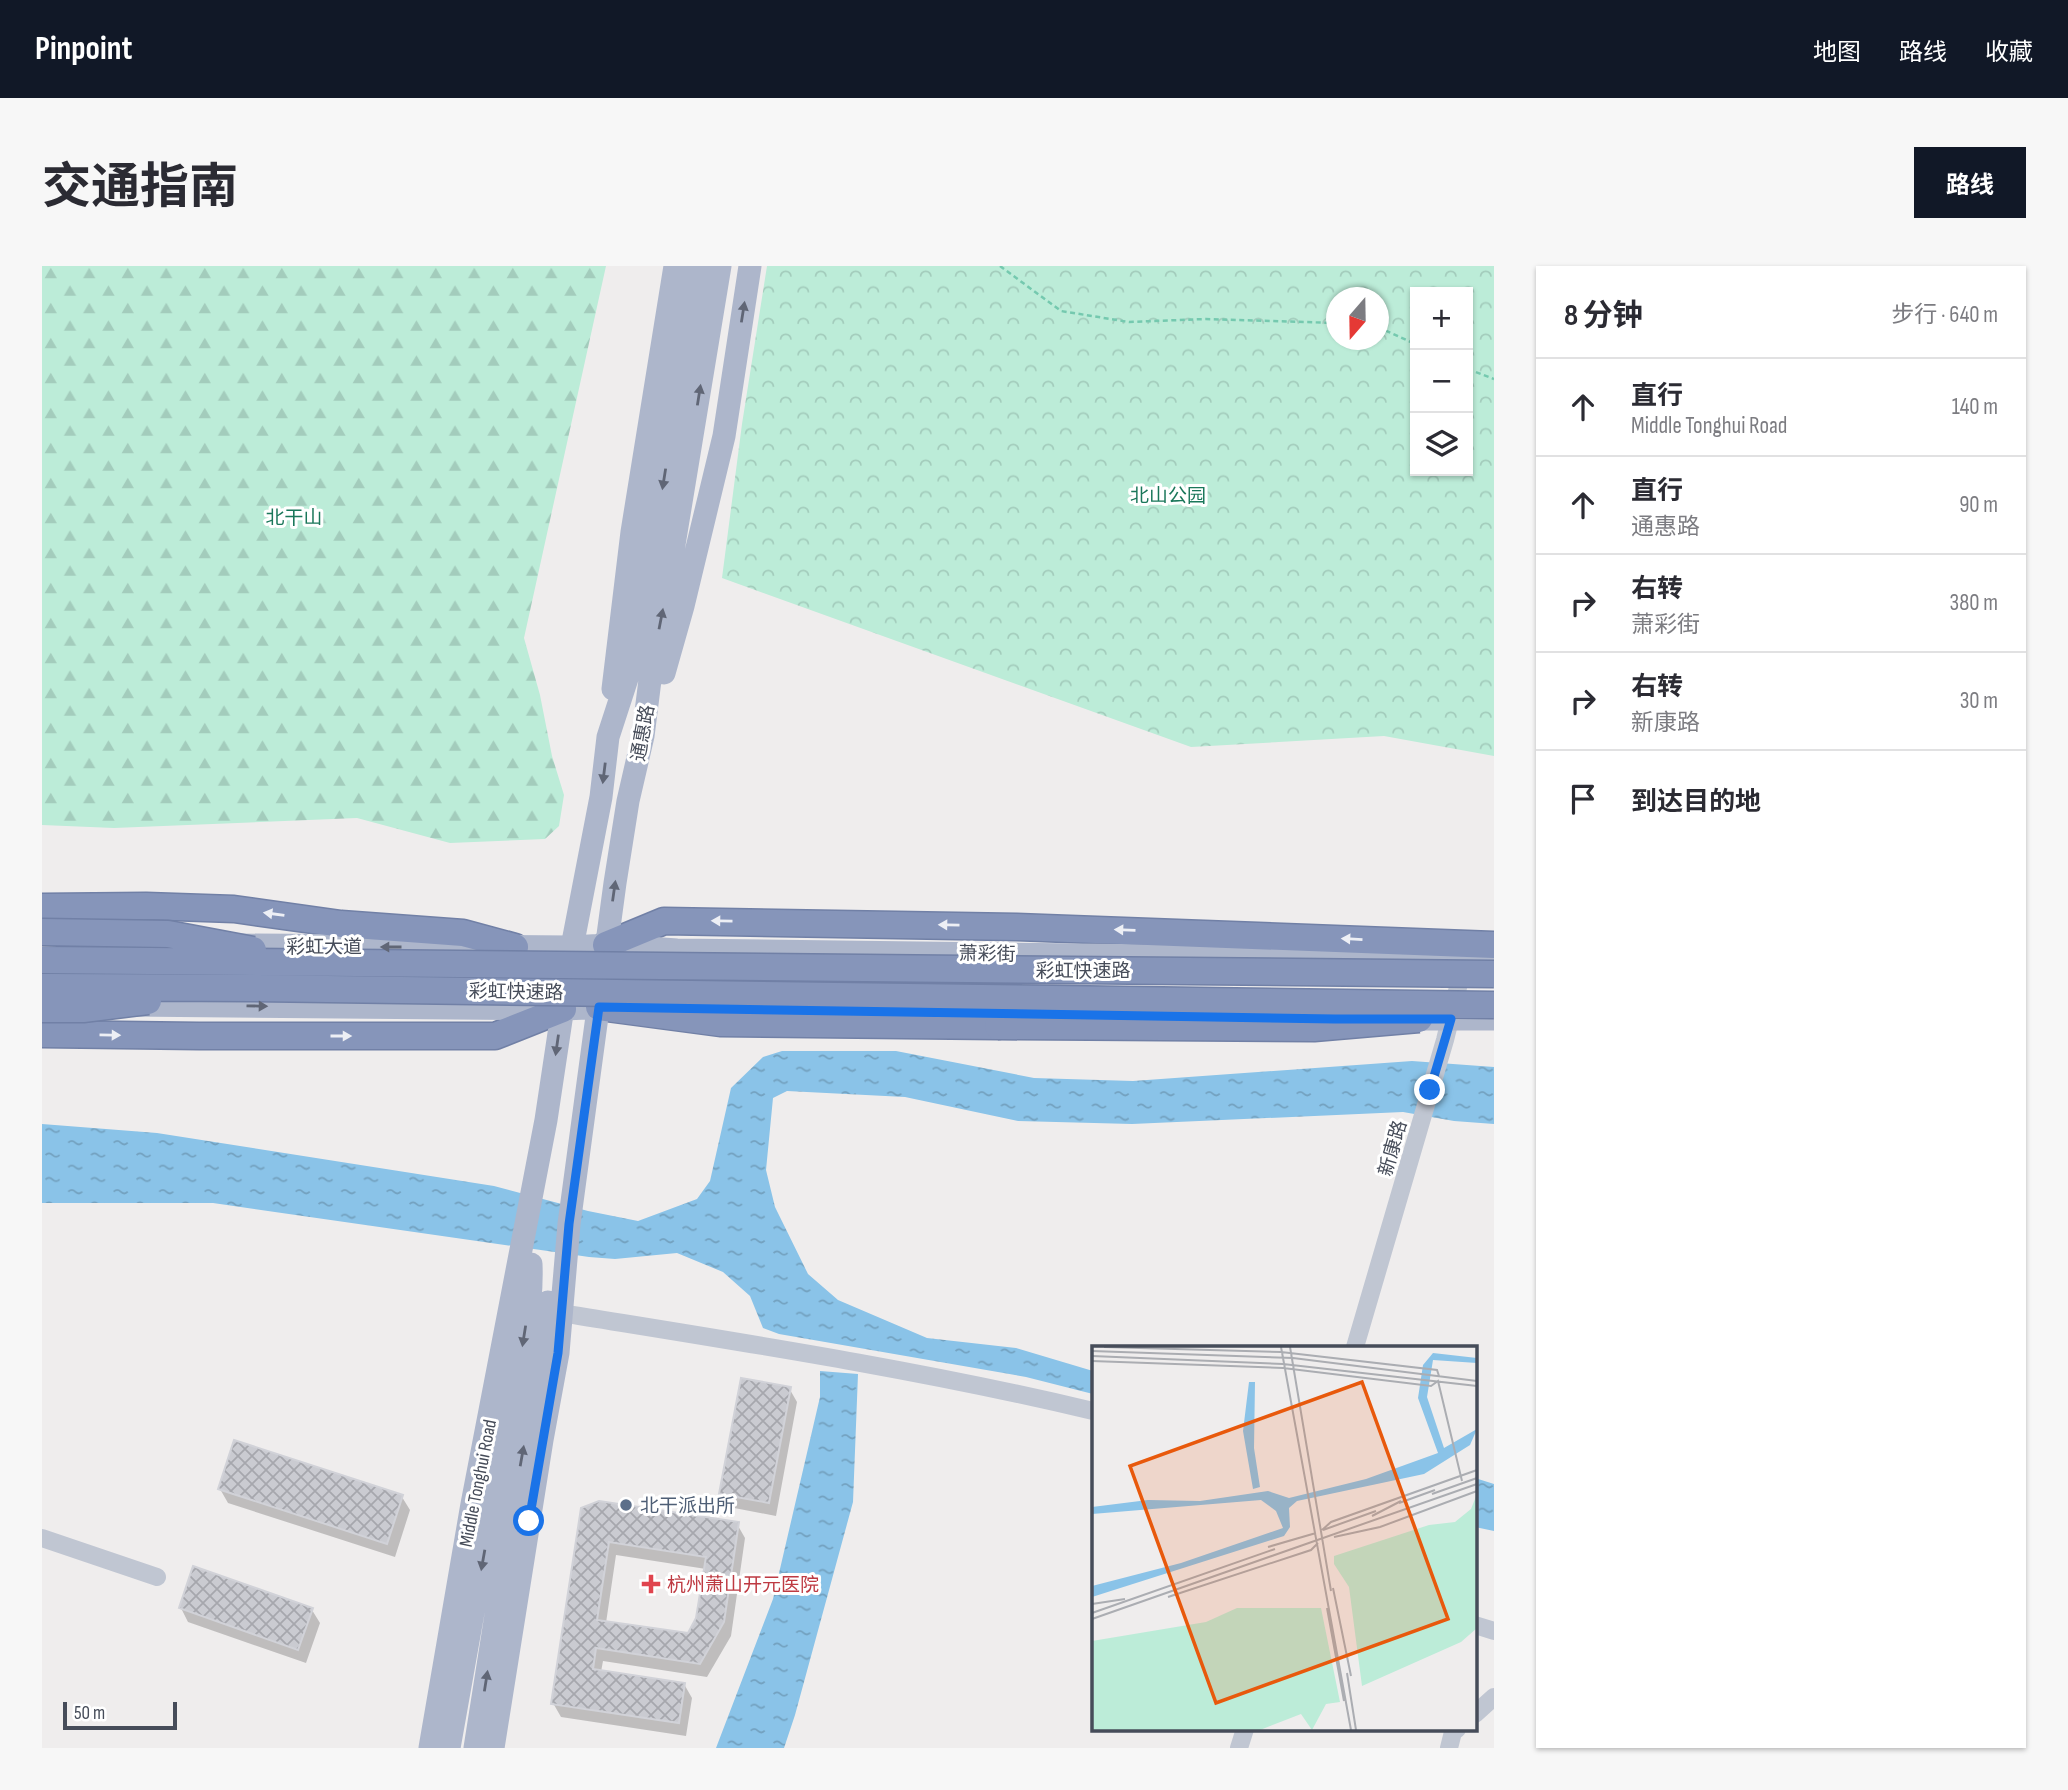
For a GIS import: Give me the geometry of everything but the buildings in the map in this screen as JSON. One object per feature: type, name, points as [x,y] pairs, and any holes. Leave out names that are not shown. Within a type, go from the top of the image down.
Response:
[{"type":"highway","points":[[42,907],[234,909],[341,924],[463,933],[515,947]]},
{"type":"highway","points":[[606,945],[663,920],[1017,927],[1494,945]]},
{"type":"highway","points":[[42,932],[168,934],[327,963]]},
{"type":"highway","name":"彩虹快速路","points":[[42,960],[1494,974]]},
{"type":"highway","name":"彩虹快速路","points":[[42,987],[1494,1005]]},
{"type":"highway","points":[[42,1009],[83,1009],[252,988]]},
{"type":"highway","points":[[599,1007],[720,1023],[998,1026],[1314,1028],[1494,1013]]},
{"type":"highway","points":[[42,1034],[495,1036],[563,1009]]},
{"type":"main road","points":[[608,737],[632,532],[674,266]]},
{"type":"main road","name":"通惠路","points":[[534,1190],[572,947],[601,797],[608,737],[634,657],[697,266]]},
{"type":"main road","name":"通惠路","points":[[571,1213],[628,801],[643,736],[652,664],[720,266]]},
{"type":"main road","points":[[643,736],[683,606],[724,436],[750,266]]},
{"type":"main road","name":"彩虹大道","points":[[42,944],[515,947],[606,945]]},
{"type":"main road","name":"萧彩街","points":[[606,945],[677,950],[1494,960]]},
{"type":"main road","points":[[42,1004],[563,1009],[599,1007],[1335,1019],[1448,1030],[1494,1019]]},
{"type":"main road","name":"Middle Tonghui Road","points":[[430,1748],[471,1504],[534,1190]]},
{"type":"main road","points":[[494,1748],[558,1353],[571,1213]]},
{"type":"main road","name":"Middle Tonghui Road","points":[[475,1748],[552,1278],[571,1213]]},
{"type":"main road","name":"Middle Tonghui Road","points":[[449,1748],[532,1282],[528,1219]]},
{"type":"street","name":"新康路","points":[[1355,1346],[1448,1030],[1465,960]]},
{"type":"street","points":[[561,1313],[861,1362],[1092,1410]]},
{"type":"street","points":[[42,1538],[157,1577]]},
{"type":"street","points":[[1476,1625],[1494,1631]]},
{"type":"street","points":[[1476,1713],[1494,1697]]},
{"type":"street","points":[[1239,1748],[1245,1730]]},
{"type":"street","points":[[1449,1748],[1456,1730]]},
{"type":"path","points":[[1000,266],[1061,311],[1129,322],[1219,320],[1326,323]]},
{"type":"path","points":[[1389,332],[1410,342]]},
{"type":"path","points":[[1473,371],[1494,379]]},
{"type":"green space","name":"北干山","points":[[42,266],[606,266],[524,638],[564,795],[559,826],[545,839],[450,843],[357,818],[114,828],[42,825]]},
{"type":"green space","name":"北山公园","points":[[767,266],[1494,266],[1494,756],[1384,736],[1191,747],[722,578],[742,424]]},
{"type":"water","points":[[782,1051],[896,1051],[1034,1078],[1133,1081],[1412,1061],[1494,1067],[1494,1124],[1454,1121],[1403,1112],[1132,1124],[1018,1121],[905,1097],[787,1091],[773,1098],[766,1170],[775,1207],[808,1274],[838,1300],[927,1338],[1016,1348],[1092,1371],[1092,1394],[1026,1377],[779,1334],[763,1328],[750,1296],[723,1272],[677,1253],[615,1259],[589,1257],[213,1203],[42,1203],[42,1124],[157,1133],[494,1186],[638,1221],[697,1199],[710,1181],[731,1088],[763,1057]]},
{"type":"water","points":[[820,1371],[858,1374],[853,1502],[795,1715],[784,1748],[716,1748],[773,1599],[820,1397]]},
{"type":"water","points":[[1476,1478],[1494,1484],[1494,1531],[1476,1527]]},
{"type":"place","name":"北干派出所","points":[[626,1505]]},
{"type":"place","name":"杭州萧山开元医院","points":[[651,1584]]},
{"type":"route","points":[[529,1521],[558,1353],[569,1224],[599,1007],[1451,1019],[1430,1090]]}]
